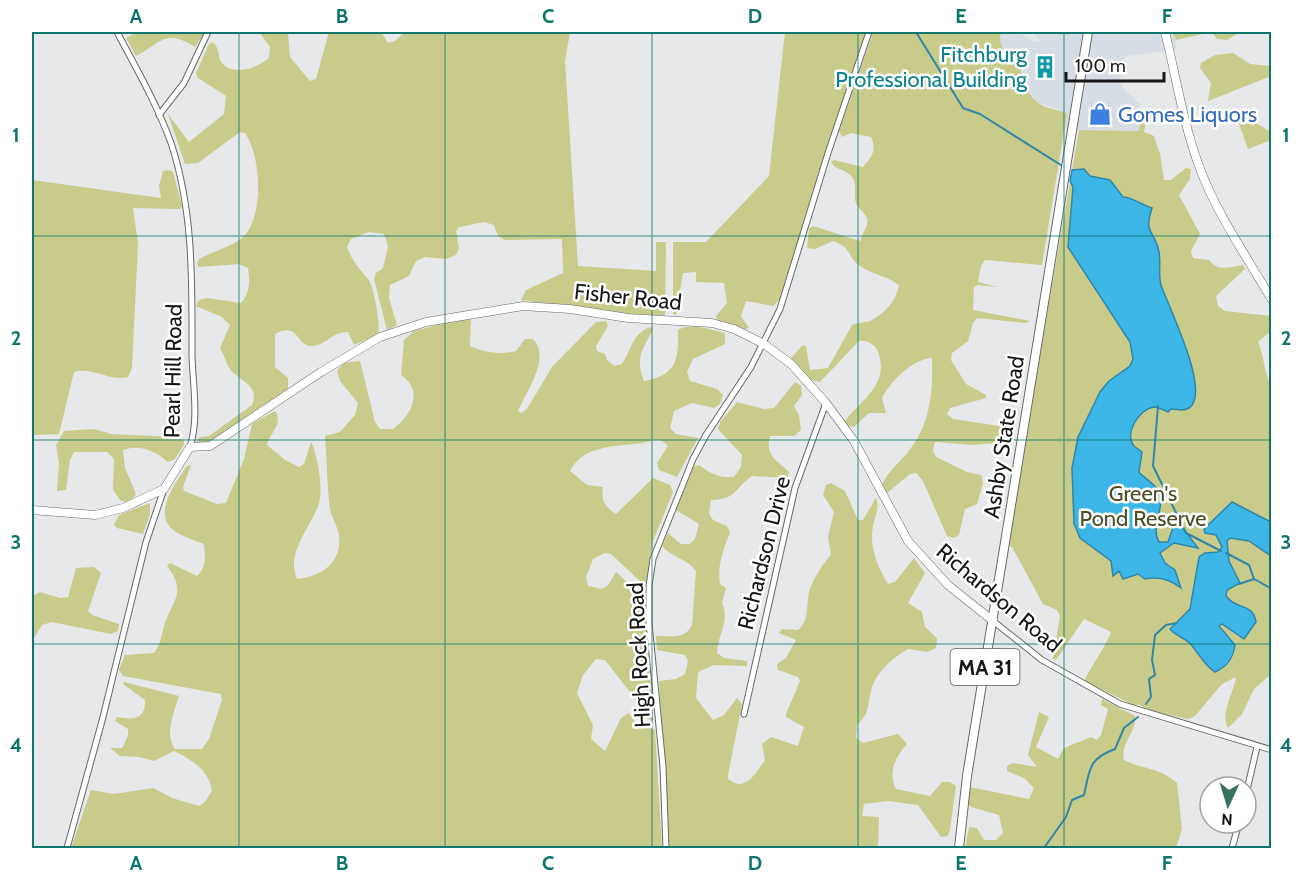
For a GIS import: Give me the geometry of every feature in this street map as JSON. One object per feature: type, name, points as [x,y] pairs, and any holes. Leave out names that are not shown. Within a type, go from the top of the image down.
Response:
[{"type":"main road","name":"Ashby State Road","points":[[959,849],[964,790],[1088,32]]},
{"type":"street","name":"Pearl Hill Road","points":[[67,849],[102,721],[146,542],[164,489],[190,447],[194,422],[192,282],[188,219],[179,172],[159,115],[117,32]]},
{"type":"street","points":[[159,115],[184,83],[208,32]]},
{"type":"street","points":[[764,344],[788,288],[828,153],[869,32]]},
{"type":"street","points":[[1166,32],[1188,130],[1199,167],[1214,199],[1272,300]]},
{"type":"street","name":"Fisher Road","points":[[190,447],[205,448],[213,445],[321,372],[380,338],[426,322],[457,315],[523,306],[560,308],[628,318],[712,323],[734,329],[764,344]]},
{"type":"street","name":"Richardson Road","points":[[764,344],[791,364],[826,403],[854,441],[908,541],[948,585],[993,621],[1042,660],[1120,704],[1272,750]]},
{"type":"street","name":"High Rock Road","points":[[666,849],[663,767],[649,614],[649,586],[654,559],[693,459],[764,344]]},
{"type":"street","name":"Richardson Drive","points":[[744,714],[795,488],[826,403]]},
{"type":"street","points":[[32,510],[99,515],[123,508],[164,489]]},
{"type":"street","points":[[1250,775],[1257,747]]},
{"type":"shaded area","points":[[1001,32],[1018,32],[1034,42],[1041,40],[1031,32],[1184,32],[1174,37],[1177,50],[1125,56],[1120,79],[1122,87],[1140,104],[1139,131],[1065,129],[1067,113],[1029,99],[1020,70],[1005,53],[1000,43]]},
{"type":"green space","points":[[138,32],[205,32],[195,47],[185,41],[170,38],[158,42],[136,56],[126,38]]},
{"type":"green space","points":[[259,32],[288,32],[290,57],[310,81],[316,79],[329,32],[381,32],[388,43],[395,41],[405,32],[570,32],[565,61],[578,266],[656,271],[656,242],[666,242],[665,315],[646,317],[521,300],[526,290],[563,273],[562,239],[505,240],[498,236],[494,225],[484,222],[459,227],[456,231],[459,248],[456,255],[446,259],[425,257],[416,261],[409,276],[390,285],[389,298],[397,325],[387,330],[374,279],[376,273],[383,268],[388,246],[384,234],[369,232],[351,239],[347,247],[353,260],[368,279],[375,297],[378,335],[354,345],[348,332],[342,333],[312,346],[307,345],[289,330],[275,334],[275,367],[288,378],[288,390],[212,442],[200,444],[197,440],[209,436],[252,405],[254,398],[250,387],[228,366],[220,348],[230,325],[222,317],[196,306],[199,300],[207,298],[241,303],[246,296],[249,282],[248,268],[239,264],[199,267],[197,264],[199,259],[229,246],[245,235],[251,225],[258,199],[257,170],[250,143],[245,133],[240,132],[198,163],[185,164],[168,114],[189,142],[224,114],[226,96],[198,78],[196,73],[209,44],[213,42],[217,47],[219,58],[227,67],[246,69],[265,61],[269,58],[270,47]]},
{"type":"green space","points":[[785,32],[866,32],[806,213],[783,296],[773,306],[746,301],[741,316],[749,328],[742,330],[717,320],[716,316],[727,303],[724,283],[696,282],[696,272],[683,273],[676,315],[673,314],[673,242],[706,242],[769,176]]},
{"type":"green space","points":[[873,32],[1001,32],[1003,48],[1019,68],[1035,100],[1043,106],[1067,113],[1042,265],[985,260],[981,266],[978,282],[997,287],[978,285],[974,287],[973,310],[1030,321],[1026,323],[977,318],[973,323],[968,341],[952,353],[951,360],[966,384],[986,395],[986,398],[950,408],[947,414],[953,419],[1005,427],[1011,432],[1011,442],[973,445],[935,442],[933,450],[936,457],[967,472],[981,475],[983,483],[977,504],[965,509],[959,535],[954,538],[947,536],[923,481],[916,473],[910,474],[887,493],[884,493],[882,485],[888,474],[911,448],[923,427],[931,393],[932,358],[917,362],[890,385],[882,398],[886,413],[869,413],[854,427],[848,426],[845,421],[872,390],[880,373],[881,363],[875,347],[868,342],[859,341],[820,382],[810,380],[790,359],[803,345],[806,346],[810,370],[828,368],[852,325],[877,317],[890,306],[898,291],[899,285],[860,266],[839,243],[833,241],[815,249],[807,248],[809,229],[813,226],[860,241],[866,227],[867,218],[855,201],[854,180],[848,173],[835,167],[831,162],[834,160],[863,167],[873,153],[874,146],[871,137],[851,133],[842,137],[839,131]]},
{"type":"green space","points":[[1172,32],[1212,32],[1176,40]]},
{"type":"green space","points":[[1212,32],[1240,32],[1227,40],[1217,39]]},
{"type":"green space","points":[[1233,53],[1250,64],[1271,66],[1271,76],[1208,101],[1211,83],[1200,68],[1201,63],[1215,55]]},
{"type":"green space","points":[[1239,110],[1271,132],[1271,140],[1248,149],[1235,113]]},
{"type":"green space","name":"Green's Pond Reserve","points":[[1154,111],[1156,114],[1146,122],[1144,132],[1154,136],[1160,154],[1164,180],[1171,180],[1186,168],[1191,169],[1190,179],[1179,195],[1200,234],[1191,251],[1193,258],[1209,260],[1220,267],[1243,265],[1245,269],[1216,296],[1218,306],[1225,311],[1271,316],[1271,331],[1258,342],[1272,387],[1271,674],[1254,689],[1242,714],[1228,728],[1226,709],[1236,677],[1222,684],[1195,716],[1188,719],[1151,711],[1138,704],[1135,706],[1085,681],[1111,632],[1084,619],[1056,660],[1053,659],[1060,616],[1057,610],[1043,604],[1012,547],[1007,545],[1079,130],[1139,131],[1141,112]]},
{"type":"green space","points":[[163,171],[173,172],[182,206],[180,209],[133,208],[138,244],[132,368],[128,377],[114,377],[88,371],[74,372],[59,434],[32,435],[32,180],[161,198],[159,186]]},
{"type":"green space","points":[[471,318],[470,346],[487,352],[504,353],[516,351],[525,339],[533,339],[538,347],[539,365],[518,411],[521,413],[527,409],[552,367],[596,322],[606,321],[608,326],[596,346],[597,351],[605,354],[607,360],[614,366],[622,364],[636,337],[651,327],[653,330],[640,360],[644,381],[663,375],[673,365],[678,350],[678,330],[695,327],[725,333],[725,344],[693,359],[687,372],[690,381],[717,389],[723,395],[720,404],[714,408],[692,403],[674,411],[670,428],[676,434],[698,438],[677,477],[659,470],[657,463],[668,446],[656,440],[592,451],[576,462],[570,471],[587,485],[603,487],[605,503],[616,514],[653,478],[670,485],[673,492],[653,541],[646,582],[643,584],[611,554],[605,553],[593,559],[586,577],[588,586],[602,589],[608,585],[616,572],[645,599],[653,721],[644,717],[633,696],[605,660],[596,659],[583,675],[577,693],[593,725],[591,739],[605,751],[621,718],[629,713],[636,724],[655,730],[662,848],[71,848],[91,790],[114,794],[153,788],[172,798],[199,806],[205,802],[212,791],[203,771],[174,751],[154,761],[120,756],[110,748],[122,748],[128,736],[128,729],[115,721],[117,717],[137,717],[141,715],[145,707],[145,700],[123,684],[124,682],[179,696],[170,730],[175,749],[202,749],[209,739],[222,700],[221,694],[123,676],[119,670],[125,655],[154,653],[158,646],[177,590],[177,583],[167,566],[170,563],[197,576],[204,565],[204,544],[177,532],[166,520],[165,512],[169,495],[187,466],[191,465],[183,487],[184,491],[217,504],[226,503],[244,459],[252,424],[275,411],[278,420],[267,445],[285,460],[299,467],[304,464],[311,442],[316,456],[320,481],[319,503],[297,550],[294,569],[297,579],[322,572],[333,561],[339,546],[338,533],[330,509],[325,436],[340,432],[355,415],[358,403],[340,381],[337,371],[344,363],[360,361],[375,422],[380,429],[393,429],[406,417],[414,395],[408,381],[401,375],[404,340],[414,331]]},
{"type":"green space","points":[[795,382],[801,386],[802,395],[794,406],[799,415],[801,430],[794,436],[770,436],[769,443],[770,453],[789,472],[787,478],[752,476],[730,496],[711,500],[709,514],[713,520],[727,526],[730,533],[720,565],[720,584],[726,588],[722,603],[725,616],[717,653],[724,658],[747,661],[747,666],[714,665],[698,672],[696,698],[713,720],[724,715],[737,698],[742,704],[728,775],[728,779],[734,783],[745,783],[753,776],[765,760],[762,744],[771,737],[798,746],[804,727],[786,717],[786,714],[800,681],[798,677],[778,670],[777,664],[786,658],[796,640],[779,633],[782,629],[798,630],[802,626],[812,584],[831,555],[828,537],[834,512],[823,495],[826,485],[831,483],[845,491],[858,520],[863,520],[876,498],[877,509],[872,541],[880,570],[888,584],[895,582],[914,558],[925,573],[908,603],[922,612],[925,627],[937,638],[936,648],[928,652],[908,649],[882,670],[872,687],[867,712],[857,725],[856,738],[863,743],[898,734],[907,744],[894,765],[893,777],[896,789],[930,796],[942,782],[950,782],[956,786],[950,830],[948,836],[941,837],[918,805],[888,801],[864,804],[862,816],[879,817],[878,848],[669,848],[659,681],[676,679],[685,674],[688,661],[685,655],[657,650],[656,636],[681,635],[689,630],[692,625],[696,571],[662,546],[668,533],[681,544],[690,544],[695,539],[699,524],[676,510],[694,466],[699,465],[715,475],[724,477],[734,477],[741,467],[742,455],[718,429],[720,422],[737,402],[764,409],[774,408]]},
{"type":"green space","points":[[94,429],[111,434],[176,437],[184,440],[184,445],[174,460],[168,462],[141,448],[123,450],[125,468],[136,494],[130,502],[121,501],[113,490],[114,459],[107,452],[74,452],[70,460],[66,490],[57,491],[59,464],[56,445],[64,431]]},
{"type":"green space","points":[[150,503],[150,514],[143,534],[117,528],[114,525],[119,515]]},
{"type":"green space","points":[[94,567],[101,573],[88,611],[92,615],[119,624],[118,631],[111,634],[52,622],[42,625],[32,641],[32,596],[40,592],[60,598],[68,597],[76,568]]},
{"type":"green space","points":[[1102,699],[1135,716],[1134,727],[1124,748],[1124,760],[1158,771],[1177,783],[1182,829],[1176,848],[965,848],[969,827],[977,828],[984,840],[996,840],[1003,833],[999,815],[971,807],[965,800],[969,787],[1029,799],[1034,788],[1024,778],[1007,771],[1007,766],[1013,763],[1037,767],[1028,755],[1039,712],[1049,717],[1036,747],[1058,759],[1064,748],[1091,737],[1097,740],[1101,735],[1108,709],[1101,705]]},
{"type":"water","points":[[1084,169],[1090,176],[1110,180],[1123,197],[1152,208],[1149,228],[1159,252],[1161,285],[1192,368],[1195,399],[1189,408],[1171,409],[1168,412],[1156,407],[1148,409],[1138,417],[1131,435],[1134,446],[1142,452],[1139,472],[1154,486],[1161,501],[1156,529],[1159,542],[1168,542],[1176,519],[1198,548],[1174,543],[1160,553],[1165,563],[1175,570],[1181,588],[1164,579],[1145,579],[1138,574],[1123,579],[1119,571],[1113,576],[1111,561],[1080,538],[1074,523],[1072,468],[1078,437],[1100,392],[1109,381],[1130,366],[1133,359],[1130,342],[1068,247],[1073,187],[1070,181],[1072,170]]},
{"type":"water","points":[[1232,502],[1271,522],[1271,556],[1249,541],[1230,538],[1227,541],[1229,561],[1240,583],[1227,590],[1226,596],[1234,603],[1251,611],[1256,622],[1244,639],[1222,624],[1219,626],[1235,645],[1229,662],[1215,672],[1191,644],[1170,629],[1190,609],[1199,557],[1205,553],[1218,552],[1222,547],[1216,535],[1205,533],[1204,529]]},
{"type":"waterway","points":[[916,32],[963,108],[980,114],[1064,167]]},
{"type":"waterway","points":[[1158,406],[1153,466],[1186,533],[1221,551]]},
{"type":"waterway","points":[[1226,553],[1249,565],[1254,579],[1272,589]]},
{"type":"waterway","points":[[1239,584],[1254,579]]},
{"type":"waterway","points":[[1146,704],[1151,697],[1149,679],[1155,675],[1152,660],[1155,635],[1166,625],[1177,623]]},
{"type":"waterway","points":[[1044,848],[1066,817],[1072,800],[1084,795],[1089,772],[1095,761],[1115,749],[1124,728],[1138,717]]},
{"type":"place","name":"Fitchburg Professional Building","points":[[1045,67]]},
{"type":"place","name":"Gomes Liquors","points":[[1100,114]]}]
